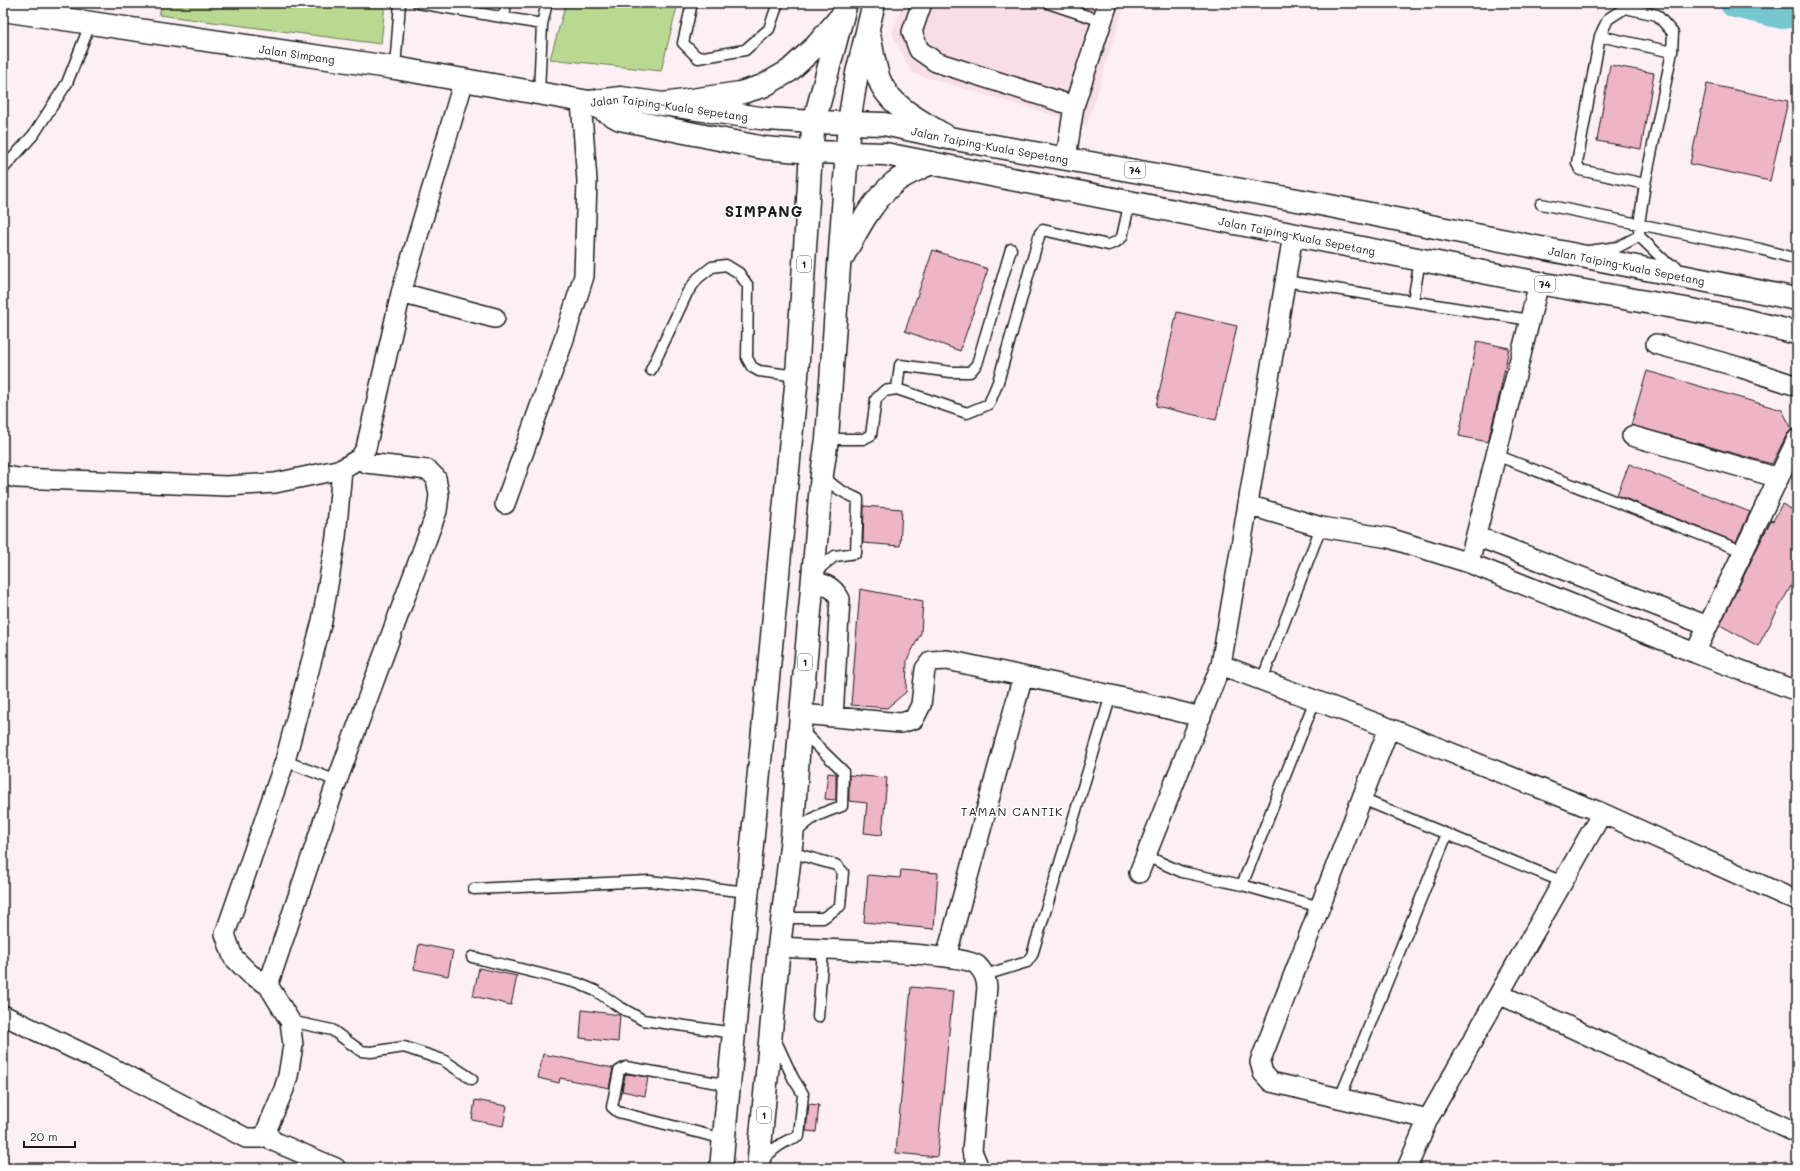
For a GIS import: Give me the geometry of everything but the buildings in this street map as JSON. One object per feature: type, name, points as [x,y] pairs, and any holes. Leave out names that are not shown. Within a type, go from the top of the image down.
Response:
[{"type":"main road","name":"1","points":[[759,1166],[779,948],[791,845],[800,721],[822,474],[827,439],[849,122],[857,73],[874,3]]},
{"type":"main road","name":"1","points":[[721,1168],[797,376],[814,122],[844,9]]},
{"type":"main road","points":[[663,104],[740,93],[764,86],[789,71],[816,46],[844,9]]},
{"type":"main road","name":"Jalan Simpang","points":[[11,10],[395,68],[585,101]]},
{"type":"main road","points":[[868,26],[879,80],[895,103],[919,120],[949,138]]},
{"type":"main road","name":"Jalan Taiping-Kuala Sepetang","points":[[585,101],[621,98],[767,119],[884,124],[949,138],[1320,204],[1797,298]]},
{"type":"main road","name":"Jalan Taiping-Kuala Sepetang","points":[[585,101],[620,119],[764,148],[811,152],[885,154],[1539,283],[1736,318],[1797,333]]},
{"type":"main road","points":[[840,262],[864,217],[877,200],[896,181],[931,163]]},
{"type":"street","points":[[922,3],[912,32],[919,50],[936,62],[1074,106]]},
{"type":"street","points":[[1066,158],[1074,106],[1108,3]]},
{"type":"street","points":[[3,475],[18,478],[227,486],[275,483],[342,469],[360,458],[366,448],[401,293],[464,80]]},
{"type":"street","points":[[505,504],[562,345],[584,276],[587,181],[585,101]]},
{"type":"street","points":[[1139,874],[1221,665],[1293,235]]},
{"type":"street","points":[[1469,563],[1539,283]]},
{"type":"street","points":[[401,293],[495,318]]},
{"type":"street","points":[[1656,344],[1740,367],[1797,386]]},
{"type":"street","points":[[1632,436],[1779,478]]},
{"type":"street","points":[[1696,653],[1797,440]]},
{"type":"street","points":[[268,985],[336,781],[437,511],[439,495],[436,478],[428,470],[366,463],[360,458]]},
{"type":"street","points":[[3,1015],[95,1059],[246,1138],[260,1138],[266,1133],[288,1076],[293,1045],[290,1021],[268,985],[250,974],[233,957],[225,934],[284,761],[322,621],[336,537],[342,469]]},
{"type":"street","points":[[1248,506],[1321,527],[1389,538],[1469,563],[1696,653],[1797,691]]},
{"type":"street","points":[[1476,536],[1708,626]]},
{"type":"street","points":[[813,578],[835,590],[840,599],[833,717]]},
{"type":"street","points":[[800,721],[833,717],[901,723],[914,719],[921,705],[925,669],[932,661],[947,660],[1111,695],[1201,717]]},
{"type":"street","points":[[1221,665],[1389,728],[1602,812],[1797,901]]},
{"type":"street","points":[[946,957],[1023,676]]},
{"type":"street","points":[[1389,728],[1260,1062],[1263,1073],[1271,1082],[1428,1119]]},
{"type":"street","points":[[1407,1168],[1428,1119],[1602,812]]},
{"type":"street","points":[[779,948],[946,957],[976,964],[985,975],[987,987],[972,1151],[979,1168]]},
{"type":"street","points":[[1499,994],[1797,1133]]},
{"type":"street","points":[[266,1133],[274,1141],[336,1168]]},
{"type":"lane","points":[[395,68],[400,3]]},
{"type":"lane","points":[[418,3],[542,24]]},
{"type":"lane","points":[[504,18],[506,3]]},
{"type":"lane","points":[[539,93],[542,24],[547,3]]},
{"type":"lane","points":[[692,3],[684,43],[698,58],[745,50],[769,29],[778,3]]},
{"type":"lane","points":[[1048,3],[1102,21]]},
{"type":"lane","points":[[1645,184],[1580,170],[1577,163],[1600,36],[1608,19],[1625,8],[1657,15],[1673,33],[1672,52],[1645,184],[1639,224],[1639,236],[1667,263],[1749,288]]},
{"type":"lane","points":[[3,169],[34,134],[67,83],[91,22]]},
{"type":"lane","points":[[1600,36],[1672,52]]},
{"type":"lane","points":[[827,439],[863,439],[871,435],[876,399],[884,391],[897,389],[967,413],[989,404],[998,382],[1040,233],[1043,230],[1108,245],[1116,242],[1122,236],[1130,202]]},
{"type":"lane","points":[[1541,204],[1760,248],[1797,259]]},
{"type":"lane","points":[[1569,253],[1618,247],[1639,236]]},
{"type":"lane","points":[[897,389],[900,365],[951,372],[970,372],[977,364],[1011,248]]},
{"type":"lane","points":[[1413,301],[1420,260]]},
{"type":"lane","points":[[651,370],[687,293],[698,278],[712,267],[726,265],[740,273],[748,286],[747,358],[752,367],[760,371],[797,376]]},
{"type":"lane","points":[[1285,281],[1530,320]]},
{"type":"lane","points":[[1496,455],[1745,552]]},
{"type":"lane","points":[[813,578],[835,556],[856,553],[858,499],[838,490],[829,483],[822,474]]},
{"type":"lane","points":[[1262,680],[1321,527]]},
{"type":"lane","points":[[985,975],[1027,962],[1032,955],[1111,695]]},
{"type":"lane","points":[[1242,886],[1315,700]]},
{"type":"lane","points":[[782,918],[823,918],[840,906],[843,872],[836,865],[791,845],[805,824],[817,815],[842,806],[843,771],[800,721]]},
{"type":"lane","points":[[284,761],[336,781]]},
{"type":"lane","points":[[1362,799],[1563,882]]},
{"type":"lane","points":[[1340,1098],[1447,834]]},
{"type":"lane","points":[[1146,856],[1182,872],[1320,907]]},
{"type":"lane","points":[[474,889],[649,881],[748,892]]},
{"type":"lane","points":[[818,1017],[823,950]]},
{"type":"lane","points":[[472,956],[577,983],[596,991],[618,1006],[643,1020],[734,1033]]},
{"type":"lane","points":[[290,1021],[332,1030],[361,1051],[371,1052],[404,1047],[443,1060],[472,1079]]},
{"type":"lane","points":[[759,1166],[774,1148],[799,1136],[803,1094],[793,1078],[771,1032]]},
{"type":"lane","points":[[724,1139],[618,1112],[612,1107],[619,1071],[626,1067],[729,1085]]},
{"type":"shaded area","points":[[903,3],[1125,3],[1087,125],[912,73],[892,34]]},
{"type":"green space","points":[[162,3],[385,3],[381,44],[159,15]]},
{"type":"green space","points":[[566,3],[678,3],[661,71],[550,59]]},
{"type":"waterway","points":[[1735,3],[1782,14],[1797,12]]},
{"type":"district","name":"SIMPANG","points":[[764,211]]},
{"type":"district","name":"TAMAN CANTIK","points":[[1012,811]]}]
